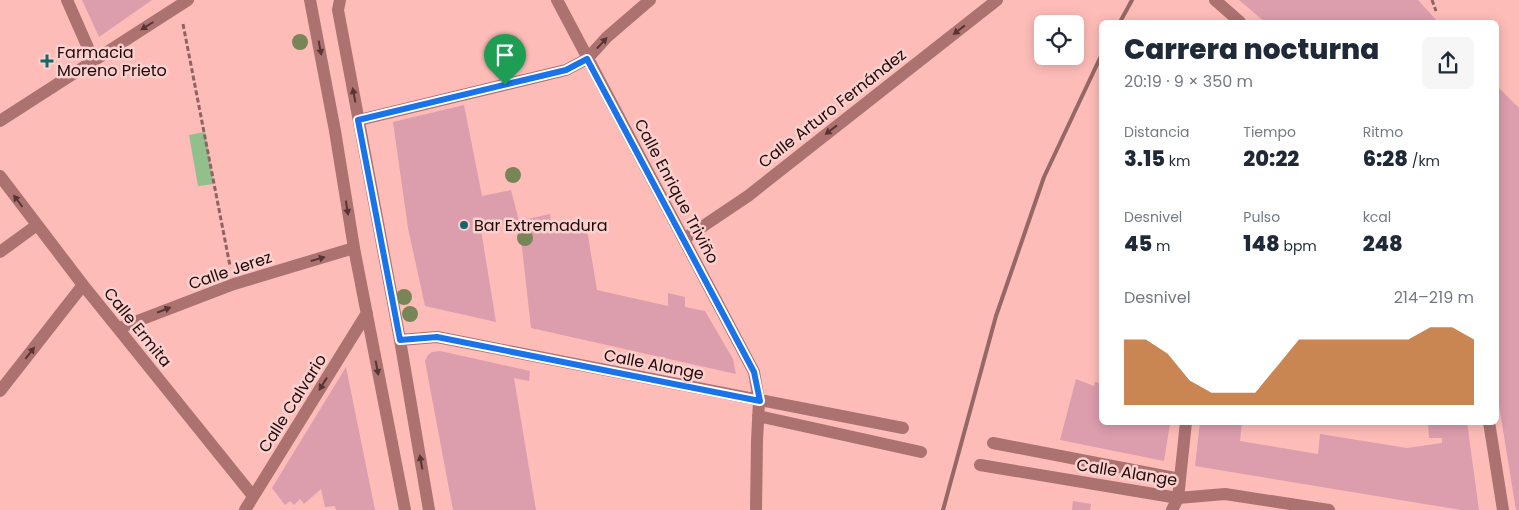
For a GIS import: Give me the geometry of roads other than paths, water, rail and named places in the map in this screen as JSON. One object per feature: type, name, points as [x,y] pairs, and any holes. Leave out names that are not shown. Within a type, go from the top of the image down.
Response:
[{"type":"street","points":[[67,0],[93,59]]},
{"type":"street","points":[[310,0],[335,131],[354,248],[405,510]]},
{"type":"street","points":[[340,0],[338,10],[400,340],[429,510]]},
{"type":"street","name":"Calle Enrique Triviño","points":[[557,0],[754,372],[760,401],[756,510]]},
{"type":"street","points":[[358,120],[566,70],[587,59],[606,37],[650,0]]},
{"type":"street","name":"Calle Arturo Fernández","points":[[684,239],[748,196],[997,0]]},
{"type":"street","points":[[1215,0],[1238,20]]},
{"type":"street","points":[[0,121],[93,59],[184,3]]},
{"type":"street","name":"Calle Ermita","points":[[0,176],[83,285],[253,496]]},
{"type":"street","points":[[0,252],[37,225]]},
{"type":"street","name":"Calle Jerez","points":[[119,328],[234,284],[354,248]]},
{"type":"street","points":[[0,391],[83,285]]},
{"type":"street","name":"Calle Calvario","points":[[245,510],[367,313]]},
{"type":"street","name":"Calle Alange","points":[[400,340],[437,337],[902,428]]},
{"type":"street","points":[[758,416],[921,452]]},
{"type":"street","points":[[1172,510],[1178,498],[1186,425]]},
{"type":"street","points":[[1489,425],[1503,510]]},
{"type":"street","name":"Calle Alange","points":[[993,444],[1180,479]]},
{"type":"street","name":"Calle Alange","points":[[980,465],[1178,498],[1225,494],[1329,510]]},
{"type":"railway","points":[[1121,20],[1132,0]]},
{"type":"railway","points":[[943,510],[996,316],[1044,177],[1099,60]]},
{"type":"place","name":"Farmacia Moreno Prieto","points":[[47,61]]},
{"type":"place","name":"Bar Extremadura","points":[[464,225]]}]
